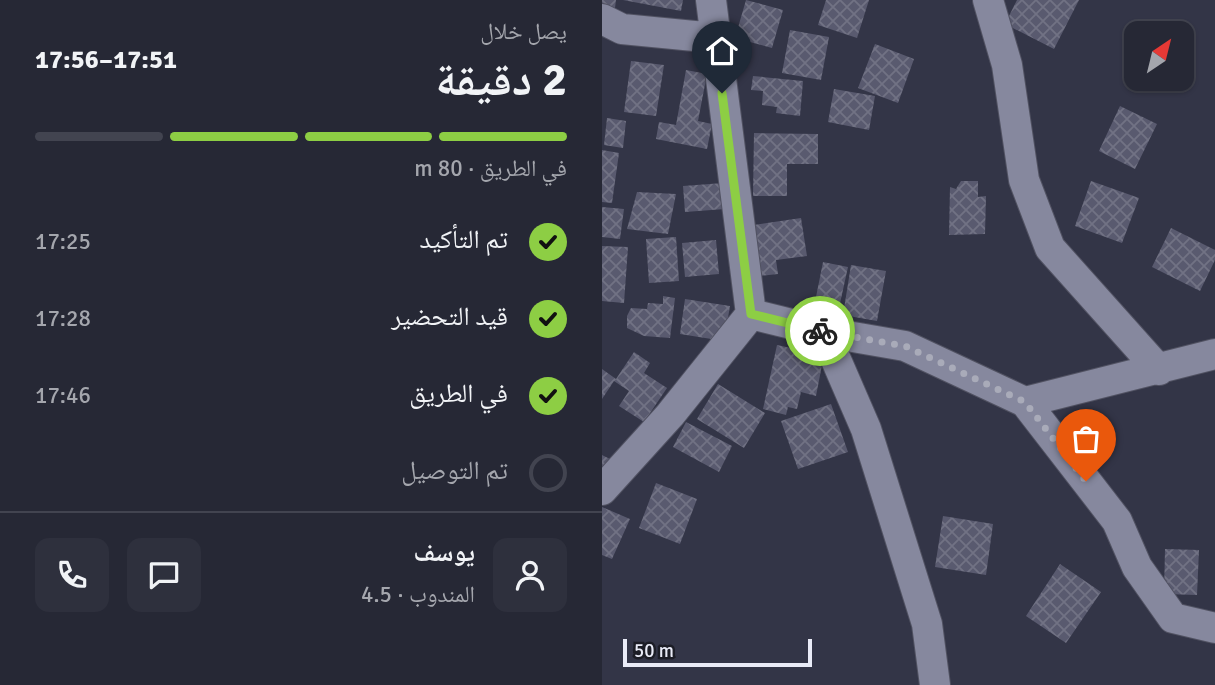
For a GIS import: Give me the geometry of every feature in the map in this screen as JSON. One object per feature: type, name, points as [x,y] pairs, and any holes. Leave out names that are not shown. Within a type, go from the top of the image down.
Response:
[{"type":"street","points":[[602,491],[670,415],[751,314],[711,0]]},
{"type":"street","points":[[988,0],[1007,65],[1024,180],[1050,248],[1159,370]]},
{"type":"street","points":[[602,19],[622,29],[715,38]]},
{"type":"street","points":[[751,314],[824,332],[905,346],[1025,402],[1117,521],[1137,567],[1173,618],[1215,628]]},
{"type":"street","points":[[824,332],[866,429],[928,624],[934,685]]},
{"type":"street","points":[[1025,402],[1215,354]]},
{"type":"building","points":[[602,0],[616,0],[614,16],[602,11]]},
{"type":"building","points":[[623,0],[683,0],[681,11]]},
{"type":"building","points":[[746,0],[783,10],[772,48],[735,38]]},
{"type":"building","points":[[826,0],[869,0],[857,38],[818,25]]},
{"type":"building","points":[[1017,0],[1079,0],[1054,49],[1005,24]]},
{"type":"building","points":[[790,30],[829,37],[821,80],[782,73]]},
{"type":"building","points":[[875,44],[914,59],[898,103],[858,88]]},
{"type":"building","points":[[631,61],[664,65],[656,116],[624,112]]},
{"type":"building","points":[[686,70],[707,74],[698,121],[712,124],[707,149],[656,139],[659,122],[676,125]]},
{"type":"building","points":[[753,76],[803,81],[800,116],[776,113],[777,107],[762,105],[763,91],[751,90]]},
{"type":"building","points":[[834,89],[875,96],[869,130],[828,122]]},
{"type":"building","points":[[1120,106],[1157,124],[1135,169],[1099,151]]},
{"type":"building","points":[[607,118],[626,121],[623,148],[604,145]]},
{"type":"building","points":[[754,133],[818,134],[818,164],[787,164],[787,196],[753,196]]},
{"type":"building","points":[[602,150],[619,153],[612,203],[602,202]]},
{"type":"building","points":[[961,181],[978,181],[978,197],[986,196],[985,234],[949,235],[950,187],[956,189]]},
{"type":"building","points":[[1091,181],[1139,198],[1122,243],[1075,226]]},
{"type":"building","points":[[723,183],[725,209],[685,212],[683,186]]},
{"type":"building","points":[[637,192],[676,194],[668,234],[627,229]]},
{"type":"building","points":[[602,207],[624,209],[620,239],[602,237]]},
{"type":"building","points":[[801,218],[807,256],[776,260],[778,274],[760,276],[746,226]]},
{"type":"building","points":[[1171,228],[1215,250],[1215,260],[1200,291],[1152,267]]},
{"type":"building","points":[[676,237],[679,281],[649,283],[646,239]]},
{"type":"building","points":[[716,240],[719,274],[685,277],[682,243]]},
{"type":"building","points":[[602,246],[628,247],[624,303],[602,301]]},
{"type":"building","points":[[823,262],[848,267],[837,317],[813,312]]},
{"type":"building","points":[[851,265],[886,271],[877,321],[843,315]]},
{"type":"building","points":[[663,296],[675,298],[670,338],[644,336],[627,328],[627,316],[631,308],[647,309],[648,303],[663,304]]},
{"type":"building","points":[[685,299],[730,306],[724,341],[680,334]]},
{"type":"building","points":[[777,345],[814,353],[812,363],[822,365],[816,396],[801,392],[797,409],[788,407],[786,415],[763,409]]},
{"type":"building","points":[[634,352],[650,363],[644,373],[667,388],[644,422],[619,406],[629,391],[614,381],[602,399],[602,369],[616,379]]},
{"type":"building","points":[[718,384],[765,413],[744,448],[697,419]]},
{"type":"building","points":[[831,404],[848,452],[798,469],[781,421]]},
{"type":"building","points":[[686,422],[732,446],[719,472],[673,447]]},
{"type":"building","points":[[602,455],[612,460],[602,481]]},
{"type":"building","points":[[656,483],[697,499],[680,544],[639,528]]},
{"type":"building","points":[[602,507],[630,519],[612,559],[602,555]]},
{"type":"building","points":[[943,516],[993,524],[986,575],[935,567]]},
{"type":"building","points":[[1165,549],[1199,550],[1197,595],[1164,594]]},
{"type":"building","points":[[1060,564],[1101,592],[1066,643],[1026,616]]},
{"type":"way so far","points":[[820,331],[905,346],[1025,402],[1086,481]]},
{"type":"route","points":[[722,93],[751,314],[820,331]]}]
